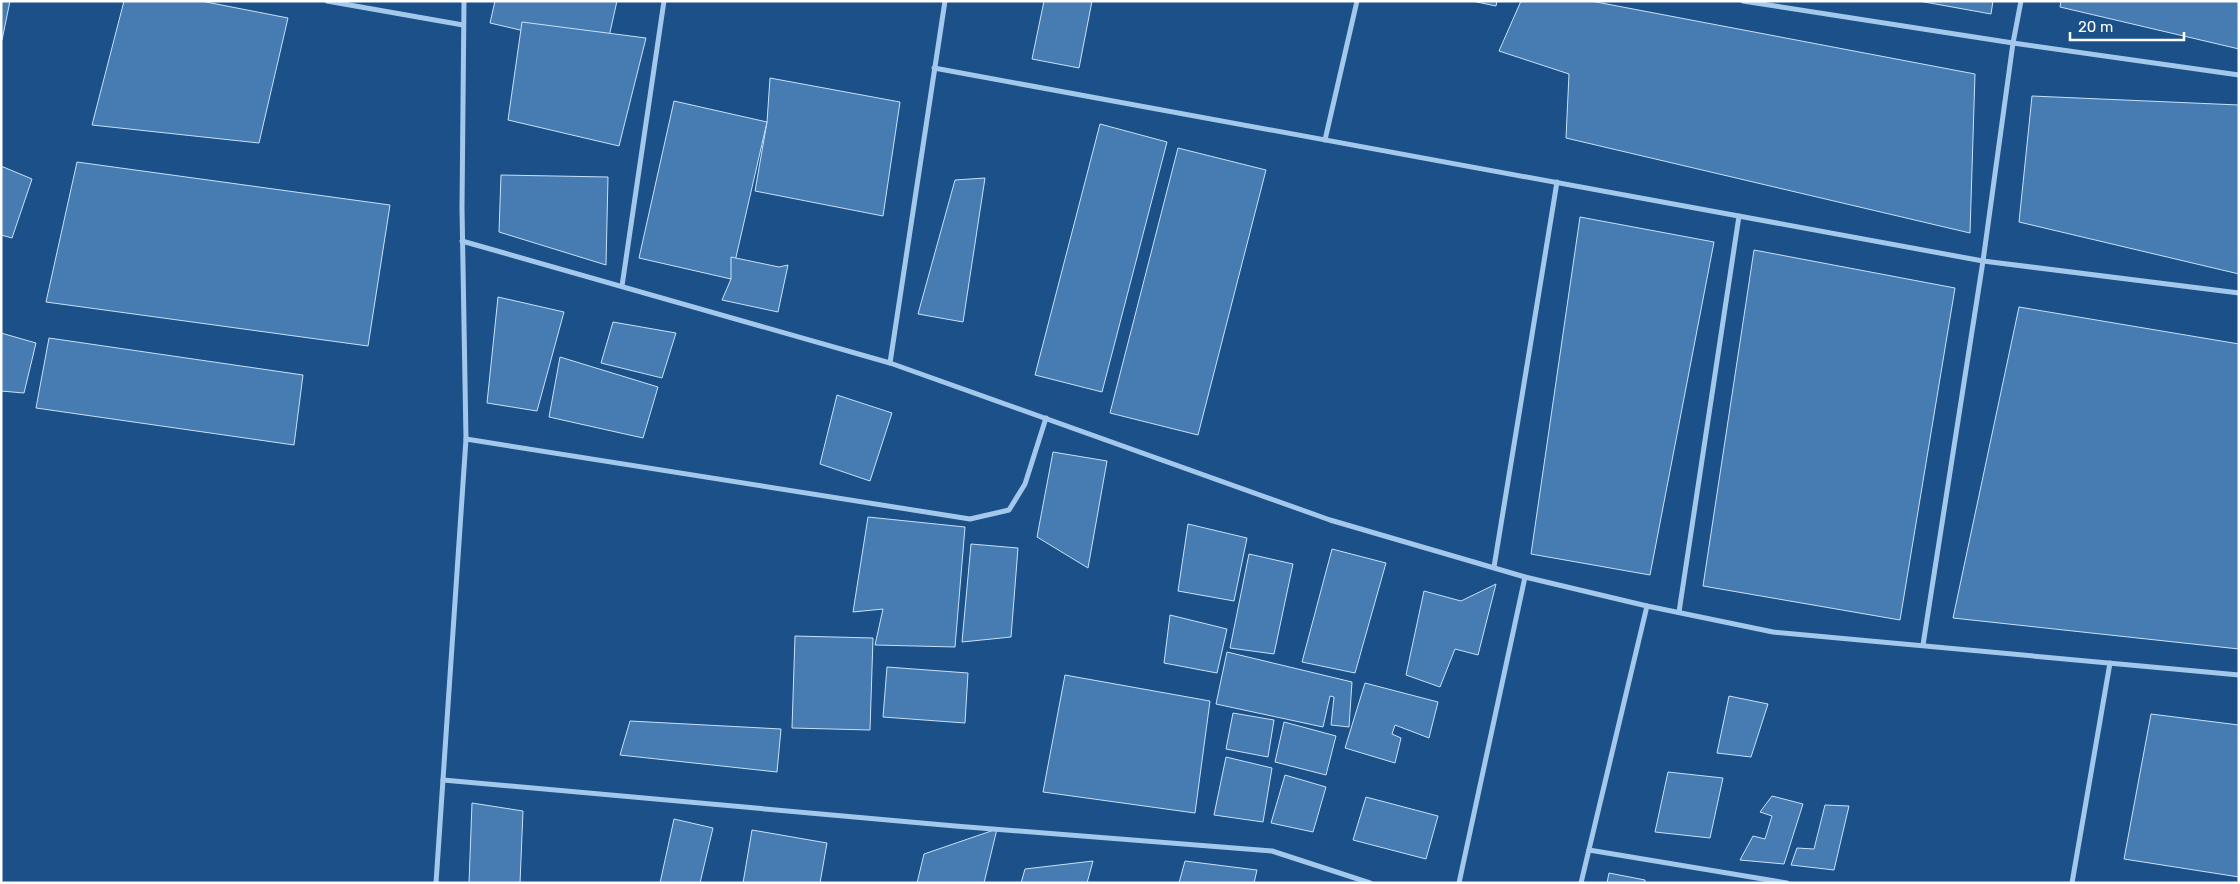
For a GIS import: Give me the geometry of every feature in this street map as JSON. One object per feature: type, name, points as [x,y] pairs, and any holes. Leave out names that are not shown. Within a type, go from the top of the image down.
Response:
[{"type":"street","points":[[327,1],[463,25]]},
{"type":"street","points":[[436,883],[466,439],[462,241],[464,1]]},
{"type":"street","points":[[622,286],[664,1]]},
{"type":"street","points":[[890,363],[945,1]]},
{"type":"street","points":[[1325,140],[1357,1]]},
{"type":"street","points":[[1743,1],[2239,76]]},
{"type":"street","points":[[1923,645],[1983,261],[2013,43],[2021,1]]},
{"type":"street","points":[[934,68],[1983,261],[2239,293]]},
{"type":"street","points":[[1494,567],[1557,182]]},
{"type":"street","points":[[1679,612],[1739,216]]},
{"type":"street","points":[[462,241],[890,363],[1330,520],[1525,577],[1647,606],[1773,632],[2239,676]]},
{"type":"street","points":[[466,439],[970,519],[1008,510],[1025,484],[1046,418]]},
{"type":"street","points":[[1459,883],[1525,577]]},
{"type":"street","points":[[1581,883],[1647,606]]},
{"type":"street","points":[[2072,883],[2110,663]]},
{"type":"street","points":[[443,780],[955,826],[1272,851],[1370,883]]},
{"type":"street","points":[[1589,850],[1787,883]]},
{"type":"building","points":[[1,1],[10,1],[2,40],[1,40]]},
{"type":"building","points":[[124,1],[201,1],[288,18],[259,143],[92,125]]},
{"type":"building","points":[[495,1],[617,1],[606,50],[490,23]]},
{"type":"building","points":[[1044,1],[1092,1],[1079,68],[1032,59]]},
{"type":"building","points":[[1472,1],[1497,1],[1496,6]]},
{"type":"building","points":[[1521,1],[1591,1],[1975,74],[1970,233],[1566,138],[1569,74],[1499,51]]},
{"type":"building","points":[[1919,1],[1993,1],[1991,14]]},
{"type":"building","points":[[2061,1],[2239,1],[2239,49],[2060,7]]},
{"type":"building","points":[[522,22],[646,38],[619,146],[508,120]]},
{"type":"building","points":[[770,78],[900,102],[883,216],[755,191],[767,122]]},
{"type":"building","points":[[2032,96],[2239,105],[2239,274],[2019,222]]},
{"type":"building","points":[[674,101],[767,122],[731,279],[639,258]]},
{"type":"building","points":[[1100,124],[1167,142],[1102,392],[1035,375]]},
{"type":"building","points":[[1178,148],[1266,170],[1198,435],[1110,413]]},
{"type":"building","points":[[77,162],[390,205],[368,346],[46,302]]},
{"type":"building","points":[[1,166],[32,179],[12,238],[1,235]]},
{"type":"building","points":[[501,175],[608,177],[606,265],[499,232]]},
{"type":"building","points":[[985,178],[963,322],[918,314],[955,180]]},
{"type":"building","points":[[1580,217],[1714,242],[1650,575],[1531,554]]},
{"type":"building","points":[[1754,250],[1955,288],[1900,620],[1703,586]]},
{"type":"building","points":[[731,257],[779,267],[788,265],[778,312],[722,300],[731,279]]},
{"type":"building","points":[[498,297],[564,312],[537,411],[487,403]]},
{"type":"building","points":[[2019,307],[2239,344],[2239,649],[1953,618]]},
{"type":"building","points":[[613,322],[676,333],[662,378],[601,363]]},
{"type":"building","points":[[1,333],[36,343],[24,393],[1,391]]},
{"type":"building","points":[[49,338],[303,375],[294,445],[36,408]]},
{"type":"building","points":[[560,357],[658,387],[643,438],[549,417]]},
{"type":"building","points":[[837,395],[892,413],[870,481],[820,464]]},
{"type":"building","points":[[1053,452],[1107,461],[1088,568],[1037,537]]},
{"type":"building","points":[[868,517],[965,527],[955,647],[875,645],[883,609],[853,612]]},
{"type":"building","points":[[1188,524],[1247,538],[1234,601],[1178,591]]},
{"type":"building","points":[[971,544],[1018,548],[1011,637],[962,642]]},
{"type":"building","points":[[1332,549],[1386,563],[1355,673],[1302,662]]},
{"type":"building","points":[[1249,554],[1293,564],[1274,654],[1230,648]]},
{"type":"building","points":[[1496,584],[1478,655],[1455,649],[1440,687],[1406,675],[1424,591],[1461,601]]},
{"type":"building","points":[[1170,615],[1227,629],[1217,673],[1164,663]]},
{"type":"building","points":[[795,636],[873,638],[870,730],[792,728]]},
{"type":"building","points":[[1227,652],[1352,682],[1349,727],[1331,725],[1334,697],[1330,696],[1323,727],[1216,704]]},
{"type":"building","points":[[887,667],[968,673],[965,723],[883,717]]},
{"type":"building","points":[[1065,675],[1210,701],[1195,813],[1043,792]]},
{"type":"building","points":[[1365,683],[1438,702],[1429,738],[1395,725],[1392,734],[1401,738],[1395,763],[1345,748]]},
{"type":"building","points":[[1729,696],[1768,704],[1751,757],[1717,753]]},
{"type":"building","points":[[1233,713],[1274,720],[1268,757],[1226,749]]},
{"type":"building","points":[[2151,714],[2239,725],[2239,877],[2124,859]]},
{"type":"building","points":[[630,721],[781,729],[777,772],[620,755]]},
{"type":"building","points":[[1284,722],[1336,736],[1326,775],[1275,762]]},
{"type":"building","points":[[1226,757],[1272,768],[1263,822],[1214,815]]},
{"type":"building","points":[[1668,772],[1723,778],[1710,838],[1655,832]]},
{"type":"building","points":[[1285,775],[1326,787],[1313,832],[1271,823]]},
{"type":"building","points":[[1772,796],[1803,804],[1784,864],[1740,860],[1753,836],[1765,839],[1772,816],[1760,812]]},
{"type":"building","points":[[1366,797],[1438,816],[1426,859],[1353,840]]},
{"type":"building","points":[[472,803],[523,811],[520,883],[469,883]]},
{"type":"building","points":[[1825,805],[1849,806],[1834,870],[1791,865],[1797,848],[1814,849]]},
{"type":"building","points":[[674,819],[713,828],[700,883],[660,883]]},
{"type":"building","points":[[997,829],[984,883],[917,883],[924,854]]},
{"type":"building","points":[[752,830],[827,843],[820,883],[743,883]]},
{"type":"building","points":[[1093,861],[1087,883],[1021,883],[1025,869]]},
{"type":"building","points":[[1185,861],[1257,870],[1254,883],[1179,883]]},
{"type":"building","points":[[1609,873],[1645,880],[1645,883],[1607,883]]}]
